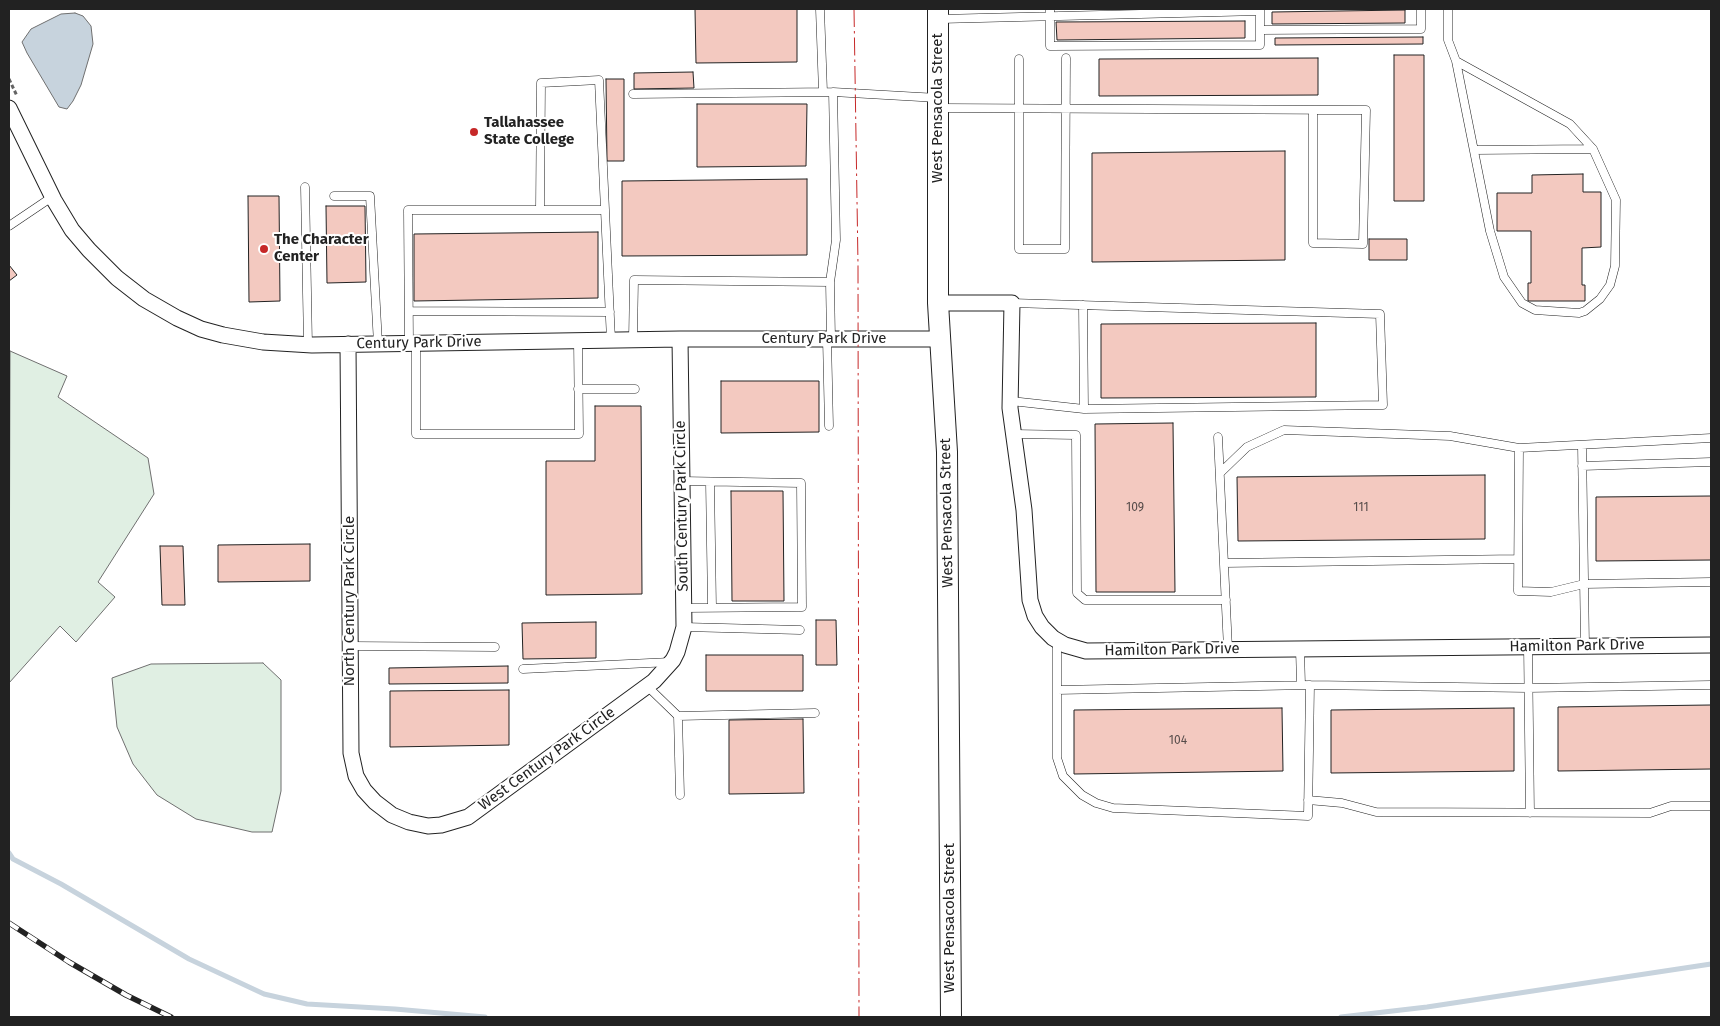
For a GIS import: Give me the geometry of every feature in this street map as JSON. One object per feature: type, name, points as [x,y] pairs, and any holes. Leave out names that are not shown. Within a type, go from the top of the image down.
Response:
[{"type":"main road","name":"West Pensacola Street","points":[[938,14],[938,303],[947,452],[951,1017]]},
{"type":"street","name":"Century Park Drive","points":[[9,108],[52,197],[72,230],[89,250],[127,287],[160,308],[201,329],[223,335],[263,342],[308,344],[633,339],[940,339]]},
{"type":"street","points":[[938,303],[1012,303]]},
{"type":"street","name":"Hamilton Park Drive","points":[[1012,303],[1010,401],[1024,510],[1030,600],[1035,616],[1042,627],[1064,645],[1086,651],[1711,645]]},
{"type":"street","name":"South Century Park Circle","points":[[668,666],[677,652],[684,627],[680,339]]},
{"type":"street","name":"North Century Park Circle","points":[[348,344],[351,753],[356,776],[364,790],[375,802],[392,815],[419,824]]},
{"type":"street","name":"West Century Park Circle","points":[[419,824],[441,826],[468,817],[647,686],[668,666]]},
{"type":"lane","points":[[820,9],[823,92]]},
{"type":"lane","points":[[1260,30],[1421,29],[1421,9]]},
{"type":"lane","points":[[1448,9],[1448,40],[1456,61],[1490,231],[1504,277],[1522,303],[1535,310],[1579,313],[1585,310],[1600,299],[1610,286],[1615,266],[1616,200],[1593,149],[1570,124],[1456,61]]},
{"type":"lane","points":[[938,14],[1260,10],[1260,45],[1050,46],[1050,13]]},
{"type":"lane","points":[[1019,59],[1019,249],[1065,248],[1066,58]]},
{"type":"lane","points":[[540,210],[541,83],[599,80],[611,340]]},
{"type":"lane","points":[[829,426],[830,282],[836,240],[833,92]]},
{"type":"lane","points":[[633,94],[833,92],[1019,109],[1366,110],[1363,244],[1313,243],[1313,110]]},
{"type":"lane","points":[[1474,150],[1593,149]]},
{"type":"lane","points":[[305,187],[308,344]]},
{"type":"lane","points":[[334,196],[370,196],[378,344]]},
{"type":"lane","points":[[9,226],[52,197]]},
{"type":"lane","points":[[578,340],[579,434],[416,434],[409,311],[408,210],[605,210]]},
{"type":"lane","points":[[633,339],[634,280],[830,282]]},
{"type":"lane","points":[[1010,401],[1084,408],[1382,404],[1380,314],[1012,303]]},
{"type":"lane","points":[[1083,305],[1084,408]]},
{"type":"lane","points":[[409,311],[610,312]]},
{"type":"lane","points":[[578,389],[635,389]]},
{"type":"lane","points":[[1220,474],[1247,448],[1284,430],[1450,436],[1519,448],[1711,438]]},
{"type":"lane","points":[[1014,434],[1076,435],[1077,593],[1085,600],[1226,600]]},
{"type":"lane","points":[[1218,437],[1228,649]]},
{"type":"lane","points":[[1582,444],[1585,646]]},
{"type":"lane","points":[[1519,448],[1518,591],[1551,592],[1584,584],[1711,582]]},
{"type":"lane","points":[[1582,466],[1711,462]]},
{"type":"lane","points":[[682,481],[801,483],[802,607],[684,608]]},
{"type":"lane","points":[[710,482],[712,607]]},
{"type":"lane","points":[[1224,563],[1518,559]]},
{"type":"lane","points":[[684,627],[800,630]]},
{"type":"lane","points":[[1058,641],[1057,758],[1064,776],[1082,795],[1096,803],[1113,808],[1308,816],[1310,685]]},
{"type":"lane","points":[[350,646],[494,647]]},
{"type":"lane","points":[[1528,646],[1530,812]]},
{"type":"lane","points":[[1300,648],[1301,685]]},
{"type":"lane","points":[[523,669],[668,666]]},
{"type":"lane","points":[[1057,690],[1301,685],[1528,688],[1711,685]]},
{"type":"lane","points":[[647,686],[678,716],[680,795]]},
{"type":"lane","points":[[678,716],[815,713]]},
{"type":"lane","points":[[1308,800],[1342,803],[1376,812],[1650,813],[1672,806],[1711,806]]},
{"type":"green space","points":[[10,351],[67,376],[58,397],[148,458],[154,494],[98,582],[115,597],[76,642],[60,626],[9,683]]},
{"type":"green space","points":[[263,663],[281,680],[281,791],[272,832],[252,832],[196,819],[157,795],[133,764],[117,727],[112,678],[151,664]]},
{"type":"shaded area","points":[[75,13],[83,16],[91,26],[93,44],[81,85],[67,109],[59,107],[22,42],[31,29],[61,14]]},
{"type":"building","points":[[695,9],[797,9],[797,62],[696,63]]},
{"type":"building","points":[[1405,10],[1405,23],[1272,24],[1272,12]]},
{"type":"building","points":[[1245,21],[1245,38],[1057,40],[1056,22]]},
{"type":"building","points":[[1423,37],[1423,44],[1275,45],[1275,38]]},
{"type":"building","points":[[1394,55],[1424,55],[1424,201],[1394,201]]},
{"type":"building","points":[[1318,58],[1318,95],[1099,96],[1099,59]]},
{"type":"building","points":[[693,72],[694,88],[634,89],[634,73]]},
{"type":"building","points":[[606,79],[624,79],[624,161],[607,161]]},
{"type":"building","points":[[697,104],[807,104],[806,166],[697,167]]},
{"type":"building","points":[[1285,151],[1285,260],[1092,262],[1092,153]]},
{"type":"building","points":[[1583,174],[1583,192],[1601,192],[1601,247],[1582,248],[1582,285],[1585,285],[1585,301],[1528,301],[1528,283],[1531,283],[1531,231],[1497,231],[1497,193],[1532,193],[1532,175]]},
{"type":"building","points":[[807,179],[807,255],[622,256],[622,181]]},
{"type":"building","name":"The Character Center","points":[[248,196],[279,196],[280,301],[249,302]]},
{"type":"building","points":[[326,206],[365,206],[366,282],[327,283]]},
{"type":"building","points":[[598,232],[598,298],[414,301],[414,234]]},
{"type":"building","points":[[1369,239],[1407,239],[1407,260],[1369,260]]},
{"type":"building","points":[[9,265],[17,275],[9,281]]},
{"type":"building","points":[[1316,323],[1316,397],[1101,398],[1101,324]]},
{"type":"building","points":[[721,381],[819,381],[819,432],[721,433]]},
{"type":"building","points":[[595,406],[641,406],[642,594],[546,595],[546,461],[595,461]]},
{"type":"building","points":[[1173,423],[1175,592],[1096,592],[1095,424]]},
{"type":"building","points":[[1485,475],[1485,539],[1238,541],[1237,477]]},
{"type":"building","points":[[731,491],[783,491],[784,601],[732,601]]},
{"type":"building","points":[[1711,496],[1711,560],[1596,561],[1596,497]]},
{"type":"building","points":[[310,544],[310,581],[218,582],[218,545]]},
{"type":"building","points":[[160,546],[183,546],[185,605],[162,605]]},
{"type":"building","points":[[816,620],[836,620],[837,665],[816,665]]},
{"type":"building","points":[[596,622],[596,658],[523,659],[522,623]]},
{"type":"building","points":[[706,655],[803,655],[803,691],[706,691]]},
{"type":"building","points":[[508,666],[508,683],[389,684],[389,668]]},
{"type":"building","points":[[509,690],[509,745],[390,747],[390,691]]},
{"type":"building","points":[[1711,705],[1711,769],[1558,771],[1558,707]]},
{"type":"building","points":[[1282,708],[1283,771],[1074,774],[1074,710]]},
{"type":"building","points":[[1514,708],[1514,771],[1331,773],[1331,710]]},
{"type":"building","points":[[803,719],[804,793],[729,794],[729,720]]},
{"type":"waterway","points":[[9,853],[13,859],[61,884],[189,959],[264,994],[307,1004],[485,1017]]},
{"type":"waterway","points":[[1341,1017],[1427,1007],[1711,964]]},
{"type":"railway","points":[[9,923],[69,962],[126,995],[171,1017]]},
{"type":"power","points":[[854,9],[858,264],[859,1017]]},
{"type":"place","name":"Tallahassee State College","points":[[474,132]]},
{"type":"place","name":"The Character Center","points":[[264,249]]}]
